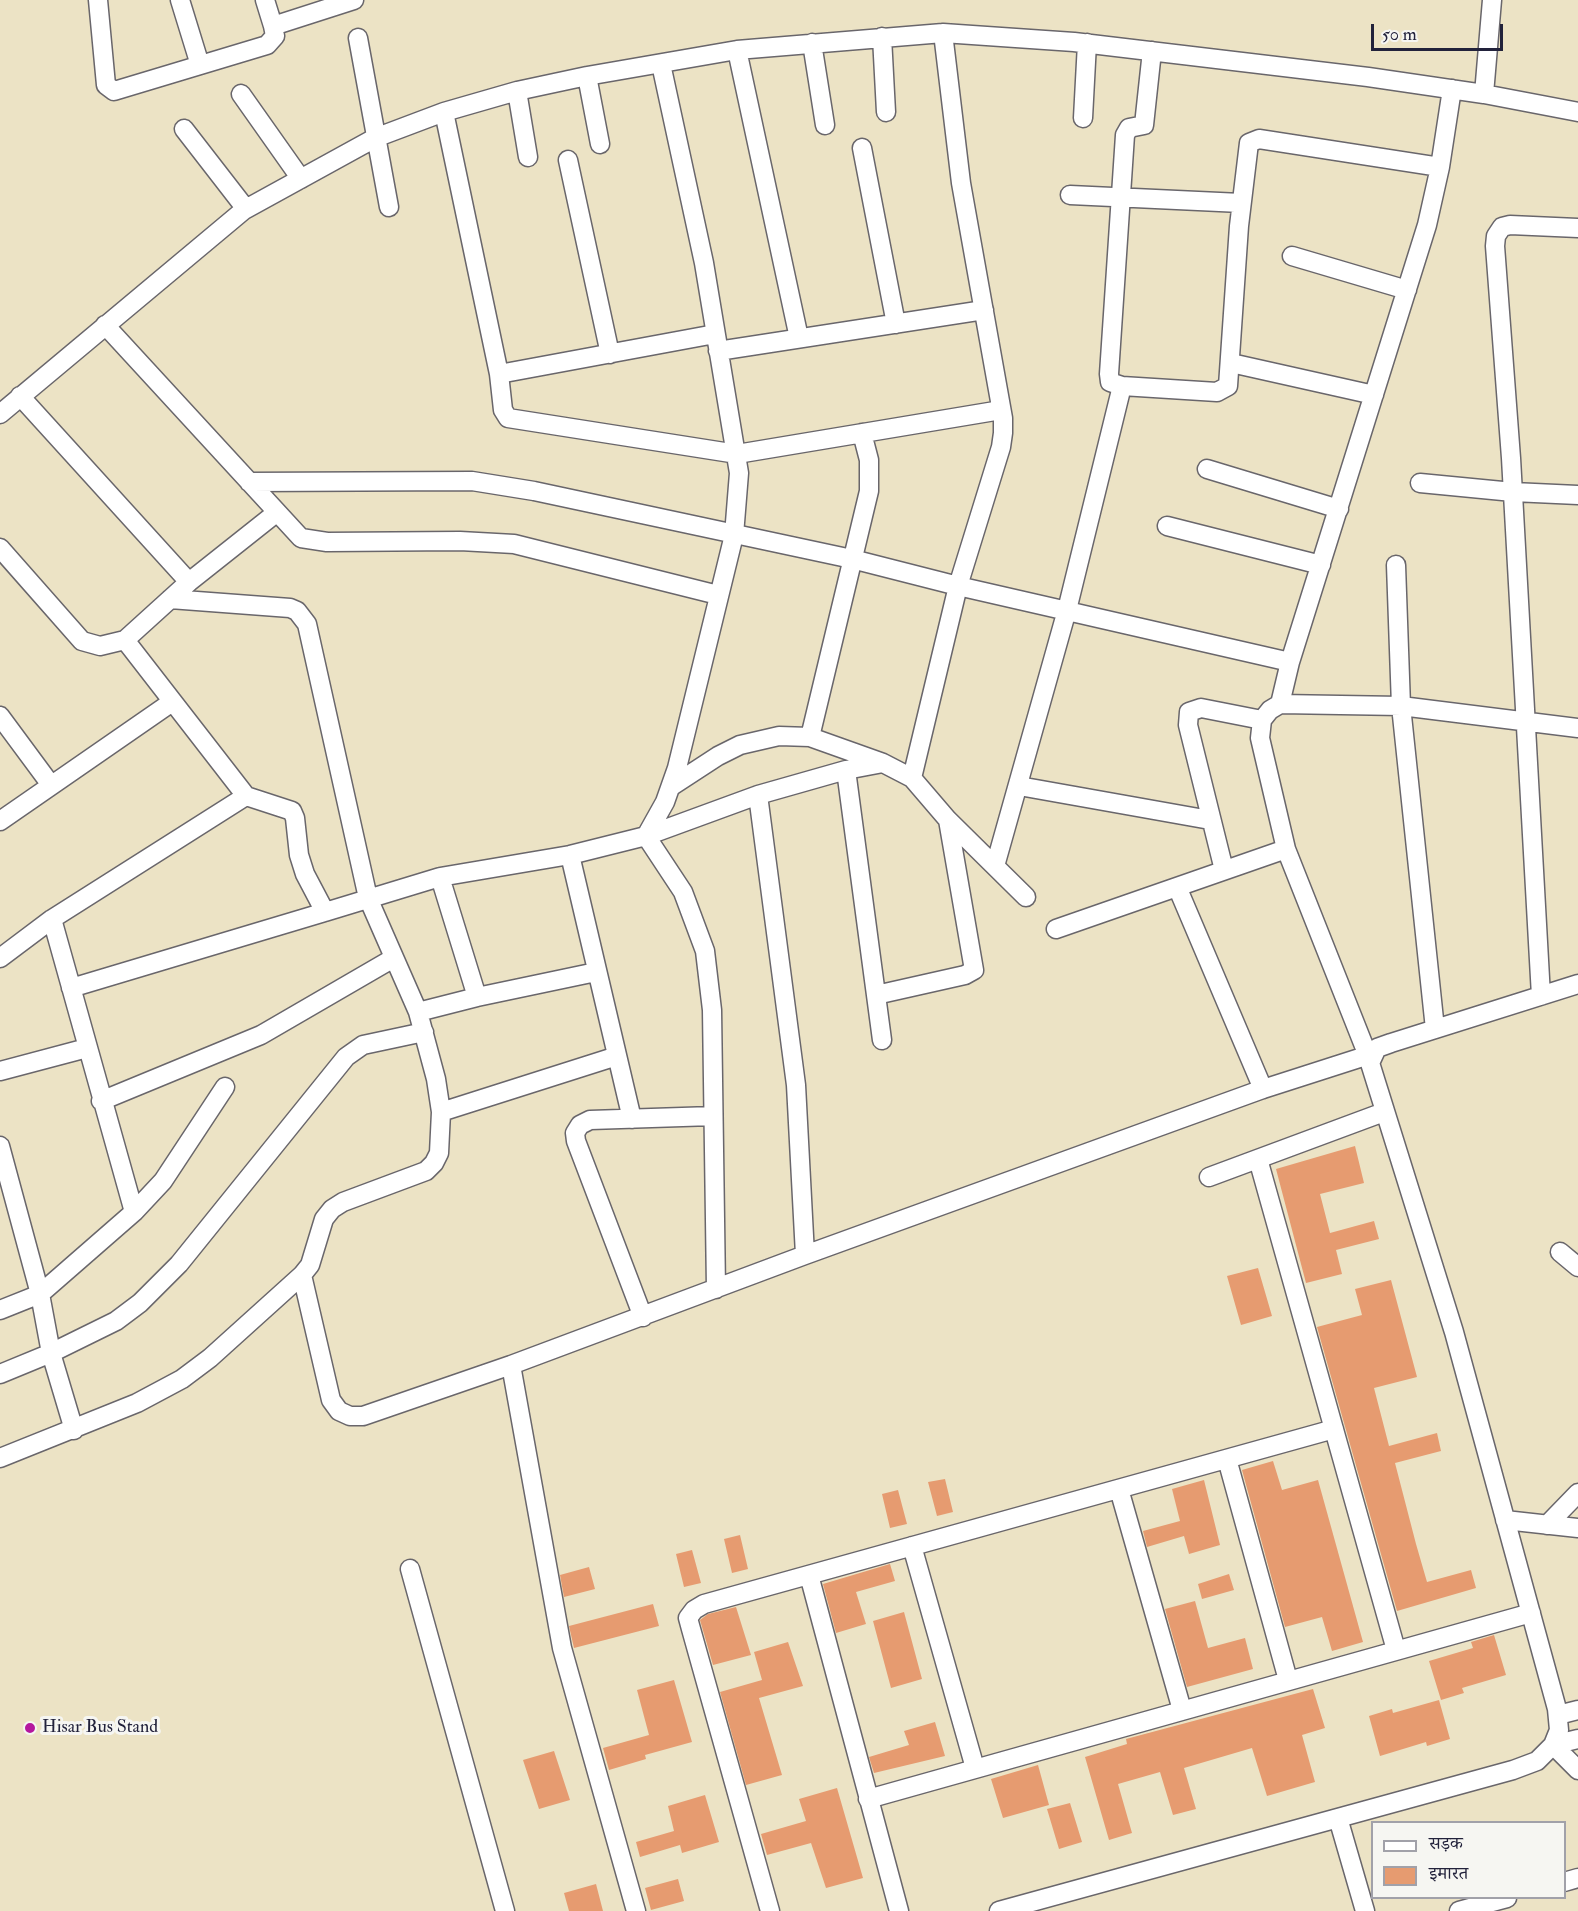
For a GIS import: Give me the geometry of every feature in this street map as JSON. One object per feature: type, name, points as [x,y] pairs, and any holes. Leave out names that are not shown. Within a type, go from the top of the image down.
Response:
[{"type":"street","points":[[98,0],[108,89],[120,90],[267,45],[275,36],[265,0]]},
{"type":"street","points":[[180,0],[200,65]]},
{"type":"street","points":[[273,26],[354,0]]},
{"type":"street","points":[[1484,94],[1492,0]]},
{"type":"street","points":[[0,414],[246,210],[301,178],[375,138],[444,112],[517,91],[587,76],[737,50],[943,33],[1152,51],[1452,89],[1578,112]]},
{"type":"street","points":[[912,778],[958,586],[1001,447],[1001,411],[961,183],[943,33]]},
{"type":"street","points":[[882,37],[886,112]]},
{"type":"street","points":[[358,38],[389,207]]},
{"type":"street","points":[[812,43],[825,125]]},
{"type":"street","points":[[1083,118],[1087,44]]},
{"type":"street","points":[[737,50],[799,338]]},
{"type":"street","points":[[1152,51],[1146,121],[1142,127],[1129,128],[1125,135],[1110,382],[1122,386],[1217,392],[1228,386],[1241,203],[1247,149],[1253,140],[1440,167]]},
{"type":"street","points":[[645,836],[672,786],[734,535],[739,473],[704,262],[661,64]]},
{"type":"street","points":[[587,76],[600,144]]},
{"type":"street","points":[[1280,704],[1290,662],[1427,225],[1440,167],[1452,89]]},
{"type":"street","points":[[517,91],[528,156]]},
{"type":"street","points":[[241,94],[301,178]]},
{"type":"street","points":[[444,112],[499,374],[503,410],[513,421],[737,454],[1001,411]]},
{"type":"street","points":[[184,129],[246,210]]},
{"type":"street","points":[[862,147],[896,324]]},
{"type":"street","points":[[568,160],[609,354]]},
{"type":"street","points":[[1070,195],[1241,203]]},
{"type":"street","points":[[1541,996],[1513,492],[1496,236],[1502,227],[1510,225],[1578,228]]},
{"type":"street","points":[[1292,256],[1407,290]]},
{"type":"street","points":[[499,374],[609,354],[717,343],[799,338],[984,310]]},
{"type":"street","points":[[105,325],[276,513],[302,538],[313,541],[460,541],[514,544],[718,595]]},
{"type":"street","points":[[1231,363],[1374,395]]},
{"type":"street","points":[[995,866],[1067,610],[1122,386]]},
{"type":"street","points":[[20,396],[189,582]]},
{"type":"street","points":[[810,737],[870,476],[862,433]]},
{"type":"street","points":[[1207,469],[1339,509]]},
{"type":"street","points":[[249,482],[472,482],[534,491],[852,559],[958,586],[1290,662]]},
{"type":"street","points":[[1420,483],[1513,492],[1578,495]]},
{"type":"street","points":[[0,548],[82,641],[100,646],[125,640],[189,582],[276,513]]},
{"type":"street","points":[[1167,526],[1321,565]]},
{"type":"street","points":[[1396,565],[1401,706],[1435,1029]]},
{"type":"street","points":[[0,1458],[137,1403],[182,1379],[210,1358],[302,1275],[310,1264],[324,1220],[332,1209],[343,1202],[426,1171],[434,1163],[439,1153],[441,1112],[424,1032],[418,1012],[392,959],[368,898],[307,624],[303,617],[290,608],[170,600]]},
{"type":"street","points":[[125,640],[246,796],[292,811],[295,818],[299,855],[305,874],[325,912]]},
{"type":"street","points":[[0,821],[172,702]]},
{"type":"street","points":[[999,1911],[1513,1770],[1537,1761],[1553,1745],[1559,1730],[1558,1715],[1454,1332],[1371,1072],[1370,1055],[1286,849],[1260,738],[1262,720],[1270,710],[1280,704],[1401,706],[1578,728]]},
{"type":"street","points":[[1224,870],[1188,725],[1189,712],[1202,708],[1262,720]]},
{"type":"street","points":[[0,716],[51,785]]},
{"type":"street","points":[[672,786],[718,756],[740,745],[779,736],[810,737],[849,749],[912,778],[948,820],[1026,897]]},
{"type":"street","points":[[70,988],[440,877],[570,855],[645,836],[758,795],[846,770],[883,763]]},
{"type":"street","points":[[846,770],[882,1040]]},
{"type":"street","points":[[1019,786],[1210,820]]},
{"type":"street","points":[[758,795],[796,1085],[805,1255]]},
{"type":"street","points":[[0,958],[52,919],[246,796]]},
{"type":"street","points":[[876,995],[965,975],[974,970],[948,820]]},
{"type":"street","points":[[645,836],[683,892],[705,951],[712,1010],[716,1289]]},
{"type":"street","points":[[1056,929],[1178,889],[1224,870],[1286,849]]},
{"type":"street","points":[[570,855],[632,1119]]},
{"type":"street","points":[[440,877],[477,997]]},
{"type":"street","points":[[1178,889],[1263,1089]]},
{"type":"street","points":[[52,919],[101,1101],[134,1212]]},
{"type":"street","points":[[101,1101],[261,1035],[392,959]]},
{"type":"street","points":[[418,1012],[596,972]]},
{"type":"street","points":[[302,1275],[331,1400],[339,1411],[350,1416],[363,1416],[512,1365],[805,1255],[1263,1089],[1370,1055],[1377,1048],[1578,984]]},
{"type":"street","points":[[0,1374],[51,1353],[116,1321],[159,1285],[346,1057],[371,1042],[424,1032]]},
{"type":"street","points":[[0,1071],[87,1048]]},
{"type":"street","points":[[441,1112],[617,1056]]},
{"type":"street","points":[[0,1311],[40,1294],[134,1212],[162,1181],[225,1087]]},
{"type":"street","points":[[1209,1177],[1384,1112]]},
{"type":"street","points":[[643,1317],[575,1133],[580,1125],[590,1120],[713,1116]]},
{"type":"street","points":[[0,1146],[40,1294],[51,1353],[74,1430]]},
{"type":"street","points":[[1258,1159],[1396,1650]]},
{"type":"street","points":[[1560,1252],[1578,1267]]},
{"type":"street","points":[[512,1365],[562,1648],[636,1911]]},
{"type":"street","points":[[770,1911],[688,1618],[694,1610],[704,1604],[1334,1429]]},
{"type":"street","points":[[1227,1458],[1288,1680]]},
{"type":"street","points":[[1119,1489],[1182,1710]]},
{"type":"street","points":[[1547,1525],[1578,1494]]},
{"type":"street","points":[[1505,1520],[1578,1528]]},
{"type":"street","points":[[912,1546],[975,1768]]},
{"type":"street","points":[[410,1569],[506,1911]]},
{"type":"street","points":[[809,1575],[898,1911]]},
{"type":"street","points":[[868,1798],[1531,1612]]},
{"type":"street","points":[[1558,1715],[1578,1710]]},
{"type":"street","points":[[1553,1745],[1578,1739]]},
{"type":"street","points":[[1553,1745],[1578,1770]]},
{"type":"street","points":[[1338,1818],[1365,1911]]},
{"type":"street","points":[[1459,1911],[1503,1899]]},
{"type":"building","points":[[1355,1146],[1364,1183],[1320,1194],[1330,1233],[1374,1221],[1379,1239],[1336,1250],[1342,1274],[1306,1283],[1276,1169]]},
{"type":"building","points":[[1258,1268],[1272,1316],[1241,1325],[1227,1276]]},
{"type":"building","points":[[1391,1280],[1417,1377],[1374,1388],[1389,1446],[1437,1433],[1441,1451],[1395,1463],[1416,1544],[1427,1582],[1471,1570],[1476,1588],[1397,1611],[1317,1327],[1362,1315],[1355,1289]]},
{"type":"building","points":[[1273,1461],[1282,1490],[1318,1480],[1363,1642],[1332,1651],[1322,1617],[1285,1627],[1242,1470]]},
{"type":"building","points":[[945,1479],[953,1512],[937,1516],[928,1482]]},
{"type":"building","points":[[1204,1480],[1220,1545],[1189,1554],[1184,1536],[1147,1547],[1143,1531],[1180,1521],[1172,1489]]},
{"type":"building","points":[[898,1490],[907,1524],[890,1528],[882,1494]]},
{"type":"building","points":[[740,1535],[748,1569],[732,1573],[724,1539]]},
{"type":"building","points":[[692,1550],[701,1583],[684,1587],[676,1554]]},
{"type":"building","points":[[890,1564],[895,1581],[856,1592],[866,1624],[836,1633],[823,1584]]},
{"type":"building","points":[[589,1567],[595,1589],[564,1597],[560,1575]]},
{"type":"building","points":[[1229,1574],[1234,1590],[1202,1599],[1198,1584]]},
{"type":"building","points":[[1195,1601],[1208,1648],[1245,1638],[1253,1669],[1187,1687],[1165,1609]]},
{"type":"building","points":[[653,1604],[659,1626],[574,1648],[569,1626]]},
{"type":"building","points":[[736,1607],[751,1655],[713,1665],[700,1620],[708,1614]]},
{"type":"building","points":[[904,1612],[922,1679],[891,1688],[873,1621]]},
{"type":"building","points":[[1494,1635],[1506,1675],[1462,1688],[1464,1693],[1441,1700],[1429,1661],[1473,1648],[1471,1642]]},
{"type":"building","points":[[788,1642],[803,1686],[759,1698],[782,1775],[746,1785],[720,1692],[762,1680],[754,1652]]},
{"type":"building","points":[[674,1680],[692,1742],[645,1755],[646,1759],[609,1770],[603,1748],[649,1735],[637,1690]]},
{"type":"building","points":[[1313,1689],[1325,1728],[1302,1735],[1315,1782],[1267,1796],[1252,1748],[1184,1768],[1196,1809],[1173,1815],[1160,1772],[1118,1784],[1132,1833],[1109,1840],[1085,1757],[1127,1744],[1126,1739]]},
{"type":"building","points":[[1439,1700],[1450,1739],[1427,1746],[1426,1742],[1380,1756],[1369,1716],[1392,1709],[1393,1713]]},
{"type":"building","points":[[935,1722],[945,1756],[874,1773],[869,1757],[909,1745],[904,1731]]},
{"type":"building","points":[[554,1751],[570,1800],[539,1809],[523,1760]]},
{"type":"building","points":[[1038,1765],[1049,1805],[1003,1818],[991,1779]]},
{"type":"building","points":[[837,1788],[863,1878],[826,1888],[811,1843],[767,1855],[761,1834],[806,1821],[799,1799]]},
{"type":"building","points":[[705,1795],[719,1842],[682,1853],[680,1845],[640,1857],[636,1842],[674,1831],[668,1806]]},
{"type":"building","points":[[1070,1803],[1082,1842],[1059,1849],[1047,1809]]},
{"type":"building","points":[[678,1879],[684,1901],[651,1910],[645,1888]]},
{"type":"building","points":[[596,1884],[603,1911],[569,1911],[564,1893]]},
{"type":"place","name":"Hisar Bus Stand","points":[[30,1728]]}]
